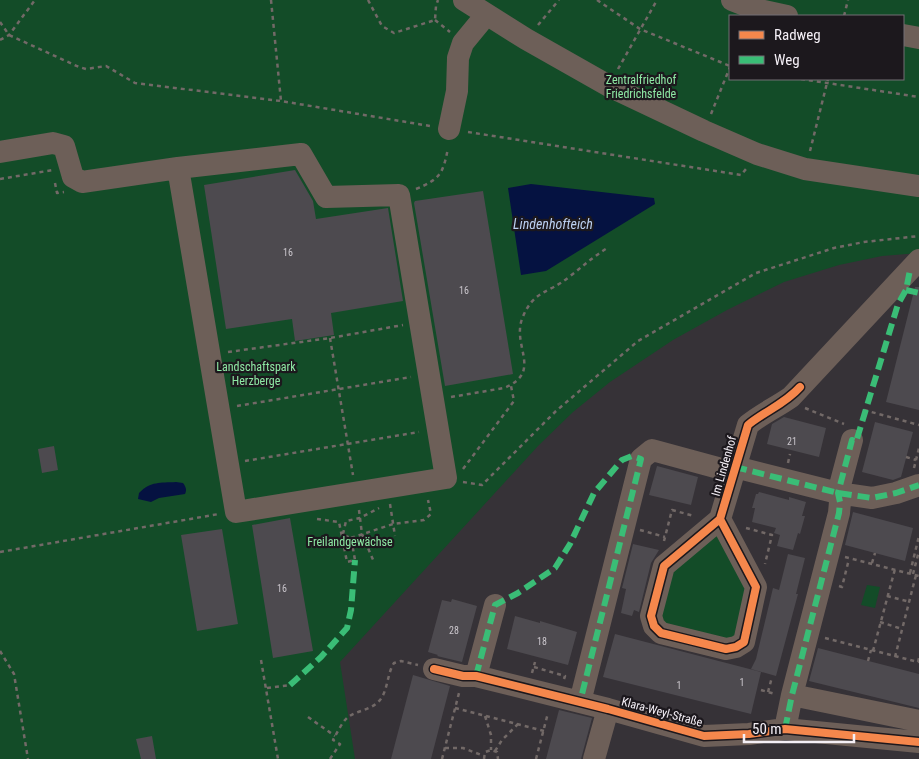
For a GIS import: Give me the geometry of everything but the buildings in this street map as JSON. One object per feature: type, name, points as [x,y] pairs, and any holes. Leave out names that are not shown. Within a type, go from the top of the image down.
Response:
[{"type":"street","points":[[464,0],[526,39],[609,86],[756,154],[805,169],[919,186]]},
{"type":"street","points":[[732,0],[755,9],[782,15]]},
{"type":"street","points":[[448,129],[457,91],[458,58],[463,43],[486,15]]},
{"type":"street","points":[[904,36],[919,38]]},
{"type":"street","points":[[0,152],[53,143],[64,146],[73,177],[82,182],[178,168],[301,154],[326,197],[399,195],[446,478],[236,512],[178,168]]},
{"type":"street","name":"Im Lindenhof","points":[[720,521],[748,425],[759,416],[791,397],[919,260]]},
{"type":"street","points":[[785,729],[839,513],[840,502],[838,493],[851,434]]},
{"type":"street","points":[[580,702],[641,459],[652,450],[734,470]]},
{"type":"street","name":"Im Lindenhof","points":[[734,470],[838,493],[872,498],[896,493],[919,485]]},
{"type":"street","points":[[720,521],[756,587],[744,642],[736,647],[726,649],[661,633],[654,626],[651,616],[664,566],[720,521]]},
{"type":"street","points":[[470,676],[494,605]]},
{"type":"street","name":"Klara-Weyl-Straße","points":[[434,669],[553,695],[704,736],[749,734],[785,729],[919,742]]},
{"type":"street","points":[[792,695],[919,722]]},
{"type":"street","points":[[594,759],[608,709]]},
{"type":"path","points":[[0,40],[9,36],[35,0]]},
{"type":"path","points":[[271,0],[281,101]]},
{"type":"path","points":[[368,0],[382,26],[394,32],[435,20],[438,0]]},
{"type":"path","points":[[526,39],[559,0]]},
{"type":"path","points":[[597,0],[640,30],[729,67]]},
{"type":"path","points":[[614,76],[656,0]]},
{"type":"path","points":[[844,15],[848,0]]},
{"type":"path","points":[[0,22],[9,36],[79,67],[86,69],[106,66],[135,83],[281,101],[742,176],[756,154]]},
{"type":"path","points":[[711,115],[729,70]]},
{"type":"path","points":[[808,80],[919,97]]},
{"type":"path","points":[[805,169],[828,80]]},
{"type":"path","points":[[399,195],[436,180],[442,170],[446,157],[449,141],[448,129]]},
{"type":"path","points":[[482,485],[556,411],[638,341],[756,273],[834,248],[864,242],[919,236]]},
{"type":"path","points":[[432,400],[511,386],[525,370],[526,364],[520,335],[522,319],[529,305],[538,294],[568,278],[589,259],[609,247]]},
{"type":"path","points":[[224,353],[330,338],[419,320]]},
{"type":"path","points":[[330,338],[362,534],[374,562]]},
{"type":"path","points":[[233,406],[428,374]]},
{"type":"path","points":[[461,472],[514,401],[511,386]]},
{"type":"path","points":[[799,389],[802,404],[809,411],[851,434]]},
{"type":"path","points":[[864,410],[919,425]]},
{"type":"path","points":[[241,462],[437,429]]},
{"type":"path","points":[[906,457],[916,460]]},
{"type":"path","points":[[343,535],[351,538],[393,524],[424,520],[431,514],[426,481]]},
{"type":"path","points":[[305,501],[307,518],[339,522],[348,562],[356,560],[351,538]]},
{"type":"path","points":[[343,535],[346,521],[360,518],[390,503],[395,536]]},
{"type":"path","points":[[663,546],[672,510],[772,535],[763,573]]},
{"type":"path","points":[[0,552],[236,512]]},
{"type":"path","points":[[623,530],[631,532],[641,530],[665,537]]},
{"type":"path","points":[[895,657],[910,602],[919,536]]},
{"type":"path","points":[[914,574],[919,551]]},
{"type":"path","points":[[872,563],[875,553]]},
{"type":"path","points":[[846,557],[914,574]]},
{"type":"path","points":[[868,661],[894,569]]},
{"type":"path","points":[[887,596],[910,602]]},
{"type":"path","points":[[880,622],[902,629]]},
{"type":"path","points":[[826,638],[918,662],[919,658]]},
{"type":"path","points":[[0,651],[14,674],[28,759]]},
{"type":"path","points":[[262,660],[278,759]]},
{"type":"path","points":[[330,759],[340,744],[333,740],[349,716],[380,701],[390,669],[394,663],[401,661],[434,669]]},
{"type":"path","points":[[535,662],[534,667],[565,676]]},
{"type":"path","points":[[442,759],[454,708],[470,676]]},
{"type":"path","points":[[768,692],[772,677]]},
{"type":"path","points":[[267,688],[290,684]]},
{"type":"path","points":[[536,759],[553,695]]},
{"type":"path","points":[[454,708],[544,731]]},
{"type":"path","points":[[485,716],[491,734],[493,750],[498,754],[498,759]]},
{"type":"path","points":[[308,717],[335,736]]},
{"type":"path","points":[[444,748],[462,748],[484,758],[486,752],[493,750],[518,724]]},
{"type":"green space","name":"Landschaftspark Herzberge","points":[[0,0],[919,0],[919,253],[882,256],[839,265],[784,282],[727,310],[673,340],[610,382],[573,412],[538,446],[340,662],[355,759],[0,759]]},
{"type":"green space","points":[[715,532],[751,585],[734,643],[658,621],[667,575]]},
{"type":"green space","points":[[867,585],[880,587],[875,608],[861,605]]},
{"type":"water","name":"Lindenhofteich","points":[[531,184],[654,198],[655,204],[546,271],[521,275],[508,188]]},
{"type":"water","points":[[156,483],[183,483],[186,488],[185,494],[159,498],[151,502],[138,499],[139,493],[148,486]]},
{"type":"marked path","points":[[785,729],[839,513],[840,502],[838,493],[852,440],[856,442],[898,304],[906,290],[910,270]]},
{"type":"marked path","points":[[906,290],[919,293]]},
{"type":"marked path","points":[[476,676],[495,605],[518,593],[555,568],[570,544],[594,493],[622,460],[632,456],[641,459],[580,702]]},
{"type":"marked path","points":[[735,467],[838,493],[872,498],[896,493],[919,485]]},
{"type":"marked path","points":[[290,685],[321,657],[347,628],[351,610],[355,560]]},
{"type":"cycle path","points":[[720,519],[756,587],[744,642],[736,647],[726,649],[661,633],[654,626],[651,616],[664,566],[720,519],[748,425],[788,398],[800,387]]},
{"type":"cycle path","points":[[434,669],[463,676],[476,676],[608,709],[704,736],[749,734],[785,729],[919,742]]},
{"type":"park label","name":"Zentralfriedhof Friedrichsfelde","points":[[641,87]]},
{"type":"park label","name":"Freilandgewächse","points":[[350,542]]}]
